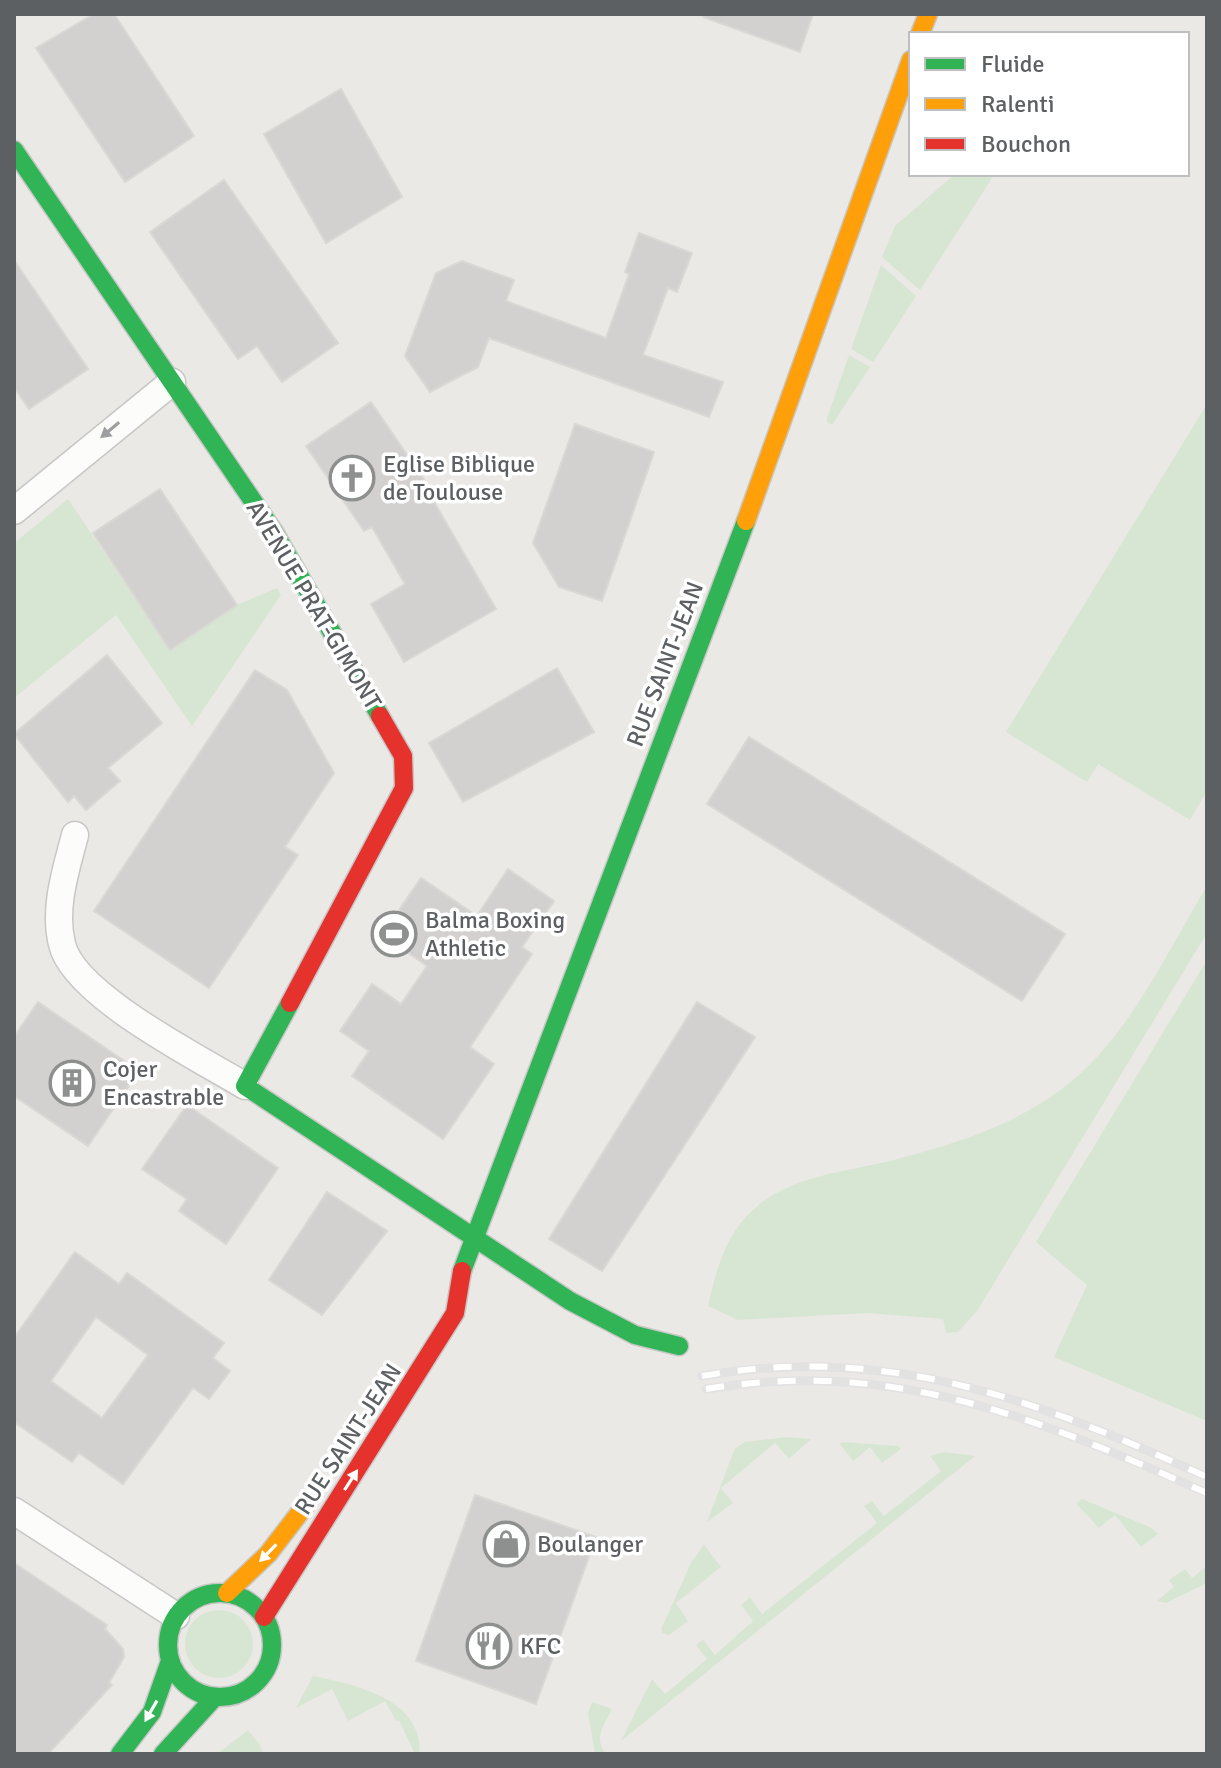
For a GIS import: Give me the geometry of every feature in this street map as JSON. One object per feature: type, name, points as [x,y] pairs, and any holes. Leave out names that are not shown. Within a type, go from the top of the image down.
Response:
[{"type":"street","name":"RUE SAINT-JEAN","points":[[264,1617],[455,1313],[457,1283],[752,504],[909,66]]},
{"type":"street","name":"AVENUE PRAT-GIMONT","points":[[14,150],[274,532],[403,756],[404,788],[397,806],[245,1086]]},
{"type":"street","points":[[14,511],[172,382]]},
{"type":"street","points":[[75,835],[62,885],[58,925],[62,948],[72,968],[90,986],[172,1044],[328,1138],[474,1239],[606,1322],[635,1335],[679,1346]]},
{"type":"street","name":"RUE SAINT-JEAN","points":[[435,1302],[457,1283]]},
{"type":"street","name":"RUE SAINT-JEAN","points":[[227,1593],[268,1554],[317,1489]]},
{"type":"street","points":[[14,1511],[176,1616]]},
{"type":"street","points":[[227,1593],[248,1601],[264,1617],[271,1636],[266,1669],[246,1690],[215,1697],[187,1686],[170,1661],[167,1646],[176,1616],[198,1597],[227,1593]]},
{"type":"street","points":[[120,1754],[152,1712],[170,1661]]},
{"type":"street","points":[[163,1754],[215,1697]]},
{"type":"green space","points":[[953,176],[992,176],[920,290],[882,257],[895,226]]},
{"type":"green space","points":[[881,265],[916,296],[873,362],[851,349]]},
{"type":"green space","points":[[849,355],[870,367],[832,425],[826,421]]},
{"type":"green space","points":[[1207,404],[1207,791],[1190,820],[1098,764],[1087,782],[1006,732]]},
{"type":"green space","points":[[68,499],[170,650],[237,605],[277,588],[281,595],[192,726],[116,615],[14,698],[14,543]]},
{"type":"green space","points":[[1207,886],[1207,933],[977,1311],[958,1332],[946,1333],[943,1319],[867,1313],[738,1320],[708,1306],[718,1267],[729,1241],[744,1219],[768,1198],[801,1182],[913,1155],[980,1133],[1023,1114],[1063,1088],[1086,1068],[1126,1021]]},
{"type":"green space","points":[[1207,960],[1207,1421],[1054,1357],[1087,1285],[1036,1242]]},
{"type":"green space","points":[[787,1437],[811,1439],[789,1459],[775,1443],[721,1488],[733,1503],[707,1522],[735,1448],[745,1442]]},
{"type":"green space","points":[[840,1444],[898,1446],[901,1449],[882,1463],[870,1447],[853,1461]]},
{"type":"green space","points":[[944,1452],[975,1456],[621,1741],[652,1679],[665,1694],[707,1659],[696,1645],[703,1640],[715,1655],[753,1621],[741,1605],[750,1597],[762,1614],[877,1523],[864,1506],[872,1501],[884,1516],[941,1471],[930,1456]]},
{"type":"green space","points":[[1082,1499],[1152,1528],[1158,1534],[1141,1547],[1115,1515],[1099,1528],[1076,1503]]},
{"type":"green space","points":[[704,1545],[721,1567],[676,1603],[688,1621],[669,1635],[662,1633],[692,1561]]},
{"type":"green space","points":[[1207,1566],[1207,1583],[1166,1603],[1157,1601],[1174,1587],[1169,1580],[1185,1569],[1192,1578]]},
{"type":"green space","points":[[219,1610],[243,1620],[253,1644],[243,1668],[219,1678],[195,1668],[185,1644],[195,1620]]},
{"type":"green space","points":[[313,1676],[367,1690],[399,1708],[418,1735],[420,1754],[415,1754],[399,1720],[396,1721],[385,1701],[348,1721],[332,1689],[296,1708]]},
{"type":"green space","points":[[592,1702],[612,1709],[600,1737],[606,1754],[595,1754],[588,1713]]},
{"type":"green space","points":[[248,1730],[263,1754],[217,1754]]},
{"type":"building","points":[[94,14],[114,14],[194,136],[125,182],[36,48]]},
{"type":"building","points":[[704,14],[813,14],[800,52],[703,17]]},
{"type":"building","points":[[341,89],[402,197],[326,243],[264,134]]},
{"type":"building","points":[[224,180],[338,343],[282,382],[257,346],[238,359],[150,232]]},
{"type":"building","points":[[639,233],[692,253],[677,292],[668,288],[643,355],[723,382],[709,417],[489,338],[478,367],[430,392],[405,356],[436,273],[462,261],[514,280],[506,301],[606,338],[629,274],[625,272]]},
{"type":"building","points":[[14,260],[88,369],[29,409],[14,387]]},
{"type":"building","points":[[371,402],[433,493],[430,495],[496,609],[404,662],[371,604],[405,584],[372,527],[364,531],[306,446]]},
{"type":"building","points":[[575,424],[654,452],[602,601],[559,587],[533,543]]},
{"type":"building","points":[[160,489],[237,605],[170,650],[93,533]]},
{"type":"building","points":[[107,655],[162,723],[108,768],[120,781],[86,810],[74,796],[68,802],[14,734]]},
{"type":"building","points":[[557,668],[594,732],[463,802],[429,743]]},
{"type":"building","points":[[255,670],[287,690],[334,773],[285,847],[298,855],[209,988],[94,911]]},
{"type":"building","points":[[749,737],[1065,934],[1022,1001],[707,804]]},
{"type":"building","points":[[508,869],[554,901],[522,947],[532,954],[470,1047],[494,1064],[443,1139],[352,1076],[369,1051],[340,1031],[372,984],[401,1004],[427,966],[382,935],[421,878],[477,916]]},
{"type":"building","name":"Cojer Encastrable","points":[[38,1002],[139,1071],[88,1146],[14,1096],[14,1037]]},
{"type":"building","points":[[697,1002],[755,1037],[602,1271],[549,1239]]},
{"type":"building","points":[[187,1105],[278,1168],[226,1244],[179,1211],[187,1199],[142,1169]]},
{"type":"building","points":[[327,1192],[387,1231],[322,1315],[269,1280]]},
{"type":"building","points":[[75,1252],[119,1284],[127,1273],[224,1343],[213,1358],[230,1371],[209,1399],[193,1388],[123,1484],[79,1453],[72,1462],[14,1422],[14,1338]],"holes":[[[96,1317],[148,1355],[102,1418],[51,1381]]]},
{"type":"building","points":[[475,1495],[596,1537],[536,1704],[416,1661]]},
{"type":"building","points":[[14,1563],[107,1625],[105,1629],[123,1649],[124,1657],[109,1683],[112,1685],[48,1754],[14,1754]]},
{"type":"railway","points":[[702,1376],[771,1368],[836,1367],[900,1373],[1023,1403],[1145,1449],[1207,1477]]},
{"type":"railway","points":[[706,1389],[775,1382],[840,1382],[903,1389],[1024,1419],[1207,1493]]},
{"type":"traffic: fast","points":[[14,150],[274,532],[380,716]]},
{"type":"traffic: fast","points":[[462,1271],[746,521]]},
{"type":"traffic: fast","points":[[290,1003],[245,1086],[570,1301],[635,1335],[679,1346]]},
{"type":"traffic: fast","points":[[220,1593],[240,1597],[257,1608],[268,1625],[272,1645],[268,1665],[257,1682],[240,1693],[220,1697],[200,1693],[183,1682],[172,1665],[168,1645],[172,1625],[183,1608],[200,1597],[220,1593]]},
{"type":"traffic: fast","points":[[120,1754],[152,1712],[170,1661]]},
{"type":"traffic: fast","points":[[163,1754],[215,1697]]},
{"type":"traffic: slow","points":[[921,32],[928,14]]},
{"type":"traffic: slow","points":[[746,521],[909,66]]},
{"type":"traffic: slow","points":[[227,1593],[268,1554],[308,1502]]},
{"type":"traffic: jam","points":[[290,1003],[404,788],[403,756],[380,716]]},
{"type":"traffic: jam","points":[[264,1617],[455,1313],[462,1271]]},
{"type":"place","name":"Eglise Biblique de Toulouse","points":[[352,478]]},
{"type":"place","name":"Balma Boxing Athletic","points":[[394,934]]},
{"type":"place","name":"Cojer Encastrable","points":[[72,1083]]},
{"type":"place","name":"Boulanger","points":[[506,1544]]},
{"type":"place","name":"KFC","points":[[489,1646]]}]
